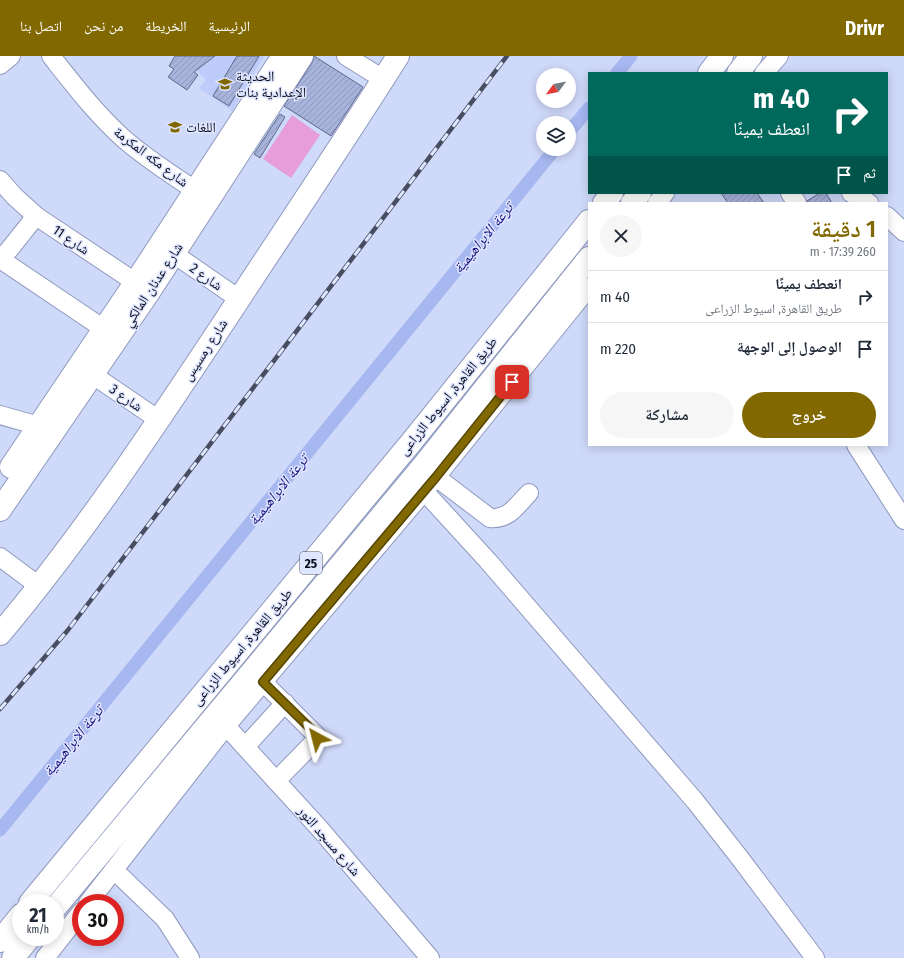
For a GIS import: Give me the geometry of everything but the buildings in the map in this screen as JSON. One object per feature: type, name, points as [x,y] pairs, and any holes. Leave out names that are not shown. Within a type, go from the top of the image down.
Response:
[{"type":"main road","name":"شارع عدنان المالكي","points":[[0,484],[104,329],[174,254],[202,195],[283,56]]},
{"type":"main road","name":"شارع عدنان المالكي","points":[[0,510],[93,375],[142,287],[202,195],[302,56]]},
{"type":"main road","name":"شارع رمسيس","points":[[3,624],[39,586],[100,505],[159,420],[398,56]]},
{"type":"main road","points":[[710,72],[722,56]]},
{"type":"main road","points":[[739,72],[751,56]]},
{"type":"main road","points":[[605,202],[611,194]]},
{"type":"main road","points":[[633,202],[639,194]]},
{"type":"main road","name":"طريق القاهرة, اسيوط الزراعى","points":[[38,894],[404,451],[588,223]]},
{"type":"main road","name":"طريق القاهرة, اسيوط الزراعى","points":[[64,897],[428,478],[588,259]]},
{"type":"main road","points":[[404,451],[428,478]]},
{"type":"main road","points":[[70,855],[87,870]]},
{"type":"main road","points":[[0,941],[12,926]]},
{"type":"main road","points":[[12,958],[22,946]]},
{"type":"street","points":[[0,65],[10,56]]},
{"type":"street","name":"شارع مكه المكرمة","points":[[51,56],[90,105],[119,134],[144,156],[202,195]]},
{"type":"street","points":[[346,56],[383,79]]},
{"type":"street","points":[[765,72],[779,56]]},
{"type":"street","name":"شارع 11","points":[[0,180],[14,196],[36,216],[142,287]]},
{"type":"street","points":[[853,194],[866,202]]},
{"type":"street","points":[[36,216],[0,259],[104,329]]},
{"type":"street","points":[[888,217],[904,232]]},
{"type":"street","name":"شارع 2","points":[[174,254],[239,299]]},
{"type":"street","name":"طريق القاهرة, اسيوط الزراعى","points":[[95,894],[226,726],[428,478],[588,288]]},
{"type":"street","name":"شارع 3","points":[[93,375],[159,420]]},
{"type":"street","points":[[0,415],[39,426]]},
{"type":"street","points":[[857,446],[904,520]]},
{"type":"street","points":[[428,478],[490,518],[498,519],[506,517],[529,493]]},
{"type":"street","points":[[428,478],[488,562],[695,801],[814,958]]},
{"type":"street","points":[[0,558],[39,586]]},
{"type":"street","points":[[263,682],[316,734],[317,738],[276,781]]},
{"type":"street","points":[[245,747],[284,703]]},
{"type":"street","name":"شارع مسجد النور","points":[[226,726],[320,829],[430,958]]},
{"type":"street","points":[[114,870],[166,919],[190,958]]},
{"type":"street","points":[[45,958],[72,924]]},
{"type":"shaded area","name":"الحديثة الإعدادية بنات","points":[[182,56],[264,56],[232,111],[199,88],[206,80]]},
{"type":"shaded area","points":[[292,115],[320,135],[291,178],[263,159]]},
{"type":"waterway","name":"ترعة الابراهيمية","points":[[618,72],[631,56]]},
{"type":"waterway","name":"ترعة الابراهيمية","points":[[576,124],[588,109]]},
{"type":"waterway","name":"ترعة الابراهيمية","points":[[0,830],[549,156]]},
{"type":"railway","points":[[0,709],[68,630],[507,56]]},
{"type":"place","name":"الحديثة الإعدادية بنات","points":[[225,84]]},
{"type":"place","name":"اللغات","points":[[175,127]]},
{"type":"route","points":[[317,738],[316,734],[263,682],[436,477],[512,382]]}]
